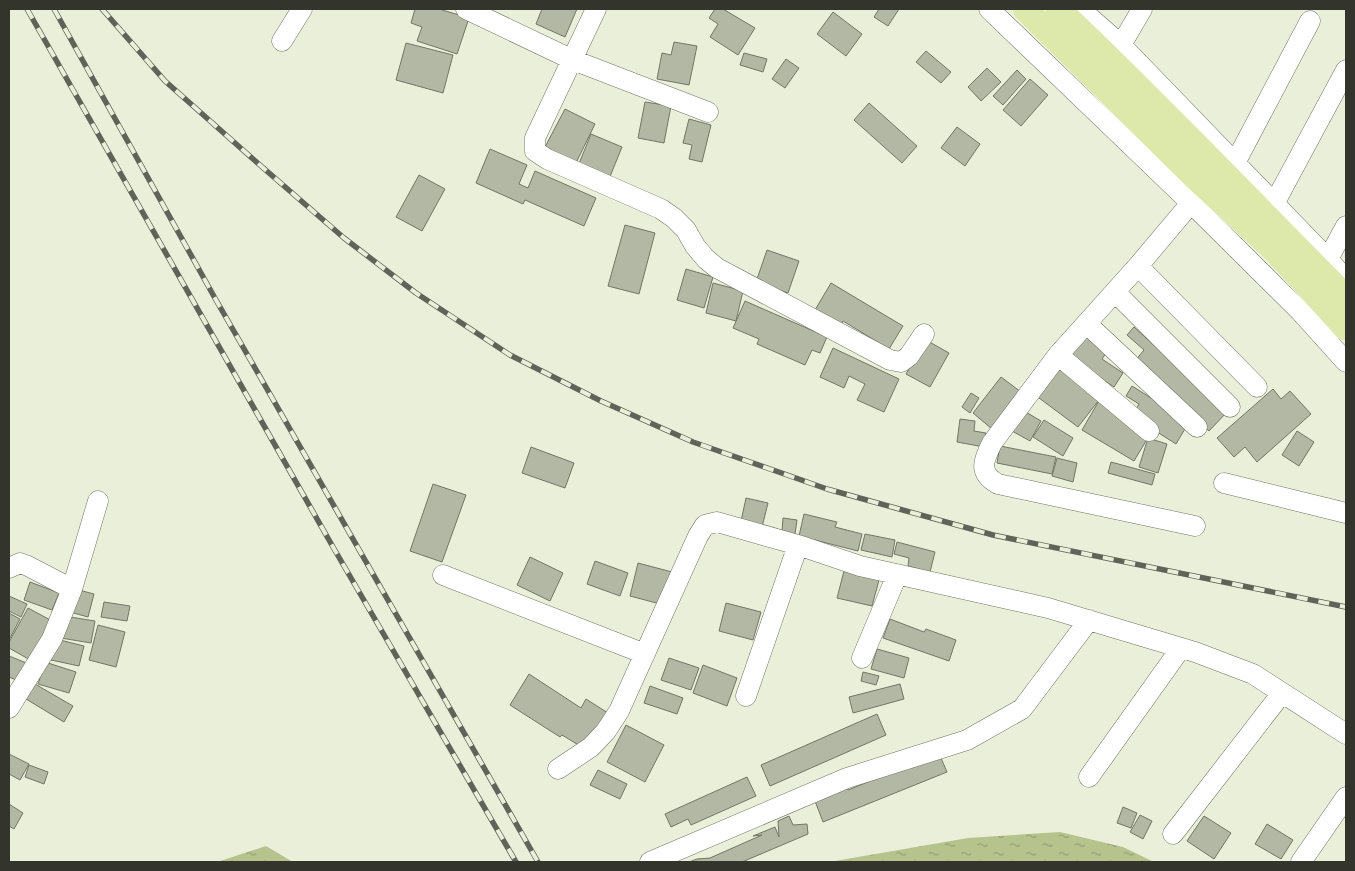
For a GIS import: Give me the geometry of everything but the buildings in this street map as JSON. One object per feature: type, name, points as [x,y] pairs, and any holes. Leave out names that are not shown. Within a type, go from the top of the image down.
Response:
[{"type":"main road","points":[[1025,9],[1197,179],[1274,250],[1346,328]]},
{"type":"main road","points":[[1058,9],[1178,124],[1256,207],[1346,297]]},
{"type":"street","points":[[282,41],[302,9]]},
{"type":"street","points":[[466,9],[572,60],[708,112]]},
{"type":"street","points":[[596,9],[535,138],[535,151],[546,159],[661,209],[686,230],[695,246],[717,268],[890,360],[901,362],[909,356],[924,334]]},
{"type":"street","points":[[989,9],[1191,203],[1300,311],[1346,362]]},
{"type":"street","points":[[1080,9],[1121,45],[1328,259],[1346,280]]},
{"type":"street","points":[[1121,45],[1142,9]]},
{"type":"street","points":[[1235,163],[1310,21]]},
{"type":"street","points":[[1274,204],[1346,70]]},
{"type":"street","points":[[1191,203],[1138,266],[1058,355],[992,443],[983,469],[988,479],[998,484],[1195,526]]},
{"type":"street","points":[[1328,259],[1346,226]]},
{"type":"street","points":[[1138,266],[1257,387]]},
{"type":"street","points":[[1114,292],[1230,407]]},
{"type":"street","points":[[1087,324],[1197,428]]},
{"type":"street","points":[[1058,355],[1149,431]]},
{"type":"street","points":[[1224,483],[1346,512]]},
{"type":"street","points":[[9,708],[52,639],[72,589],[98,501]]},
{"type":"street","points":[[558,769],[591,747],[606,731],[619,711],[698,536],[705,525],[717,522],[798,545],[860,566],[1048,608],[1182,648],[1253,674],[1346,734]]},
{"type":"street","points":[[746,696],[798,545]]},
{"type":"street","points":[[9,568],[20,563],[72,589]]},
{"type":"street","points":[[443,575],[645,654]]},
{"type":"street","points":[[862,658],[897,575]]},
{"type":"street","points":[[650,862],[847,778],[967,740],[1022,709],[1089,620]]},
{"type":"street","points":[[1089,777],[1182,648]]},
{"type":"street","points":[[1173,834],[1282,692]]},
{"type":"street","points":[[1301,862],[1346,797]]},
{"type":"water","points":[[1060,832],[1123,847],[1154,862],[829,862],[968,838]]},
{"type":"water","points":[[266,846],[293,862],[217,862]]},
{"type":"railway","points":[[27,9],[333,547],[516,862]]},
{"type":"railway","points":[[54,9],[216,300],[538,862]]},
{"type":"railway","points":[[102,9],[165,81],[344,238],[416,293],[510,355],[601,401],[693,442],[827,489],[993,535],[1346,607]]}]
